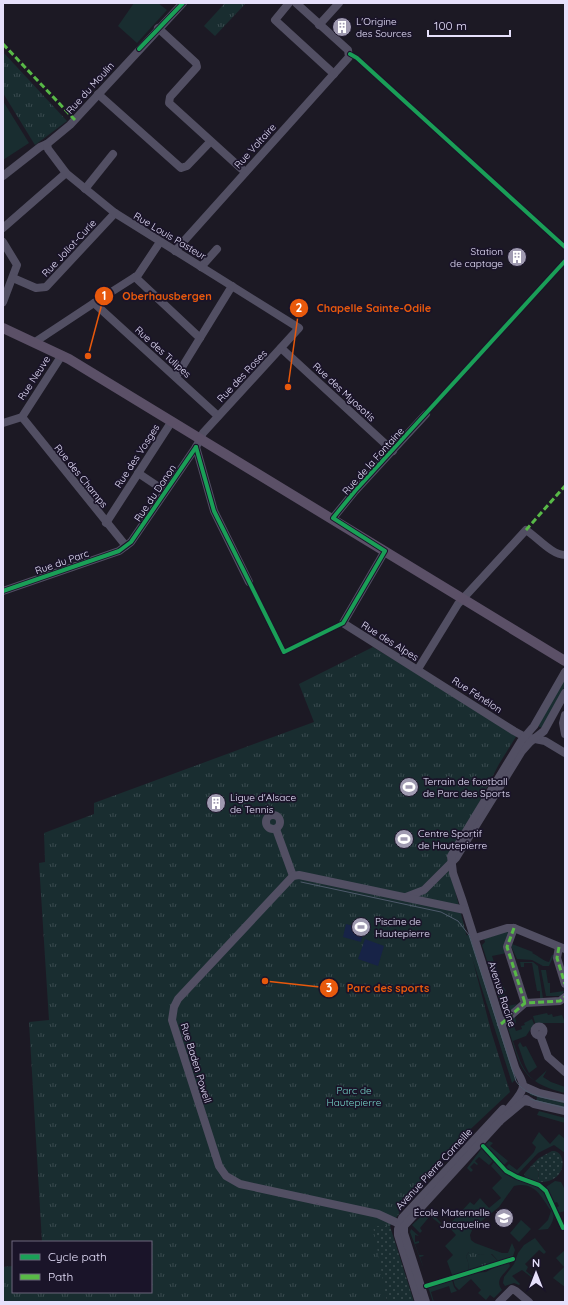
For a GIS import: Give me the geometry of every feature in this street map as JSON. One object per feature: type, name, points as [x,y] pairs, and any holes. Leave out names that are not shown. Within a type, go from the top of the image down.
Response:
[{"type":"main road","points":[[3,328],[62,355],[172,421],[198,443],[333,518],[565,661]]},
{"type":"street","name":"Rue du Moulin","points":[[3,176],[70,125],[158,28],[183,3]]},
{"type":"street","points":[[290,3],[275,20],[334,74]]},
{"type":"street","points":[[296,3],[319,25],[339,3]]},
{"type":"street","name":"Rue Voltaire","points":[[175,251],[334,74],[350,54],[319,25]]},
{"type":"street","points":[[158,28],[196,63],[197,67],[170,97],[169,103],[210,142],[245,172]]},
{"type":"street","points":[[98,94],[181,168],[187,166],[210,142]]},
{"type":"street","name":"Rue Louis Pasteur","points":[[47,144],[48,149],[66,173],[115,213],[299,328]]},
{"type":"street","points":[[85,189],[113,154]]},
{"type":"street","points":[[3,228],[66,173]]},
{"type":"street","name":"Rue Joliot-Curie","points":[[13,278],[36,288],[46,287],[115,213]]},
{"type":"street","points":[[3,242],[16,262],[13,278],[3,302]]},
{"type":"street","points":[[35,342],[142,272],[160,242]]},
{"type":"street","points":[[201,267],[217,249]]},
{"type":"street","points":[[135,277],[200,338]]},
{"type":"street","points":[[176,377],[232,286]]},
{"type":"street","name":"Rue des Tulipes","points":[[94,303],[218,416]]},
{"type":"street","name":"Rue des Roses","points":[[198,443],[218,416],[299,328]]},
{"type":"street","name":"Rue des Myosotis","points":[[282,348],[393,451]]},
{"type":"street","name":"Rue Neuve","points":[[3,423],[22,417],[62,355]]},
{"type":"street","name":"Rue de la Fontaine","points":[[333,518],[355,491],[426,414]]},
{"type":"street","name":"Rue des Champs","points":[[22,417],[126,546]]},
{"type":"street","name":"Rue des Vosges","points":[[106,522],[172,421]]},
{"type":"street","points":[[198,443],[214,511],[249,582]]},
{"type":"street","name":"Rue du Donon","points":[[126,546],[131,542],[198,443]]},
{"type":"street","points":[[138,473],[165,491]]},
{"type":"street","name":"Rue des Alpes","points":[[385,551],[343,623],[418,670],[463,599],[526,530],[538,538],[554,553],[565,555]]},
{"type":"street","name":"Rue du Parc","points":[[3,591],[119,551],[126,546]]},
{"type":"street","name":"Rue Fénélon","points":[[418,670],[514,731],[525,737],[545,740],[565,753]]},
{"type":"street","points":[[451,864],[453,852],[525,737],[534,726],[565,672]]},
{"type":"street","points":[[403,898],[416,894],[426,888],[451,864],[522,751],[544,731],[565,693]]},
{"type":"street","points":[[565,715],[563,723],[565,734]]},
{"type":"street","points":[[534,739],[565,760]]},
{"type":"street","points":[[276,828],[293,876],[299,875],[465,910]]},
{"type":"street","name":"Avenue Racine","points":[[451,864],[475,938],[520,1091]]},
{"type":"street","name":"Rue Baden Powell","points":[[293,876],[178,999],[174,1007],[172,1020],[219,1166],[226,1176],[232,1181],[248,1186],[258,1185],[271,1187],[279,1193],[378,1214],[402,1225]]},
{"type":"street","points":[[426,888],[432,904]]},
{"type":"street","points":[[475,938],[507,928],[514,928],[562,948],[557,962],[565,984]]},
{"type":"street","points":[[514,928],[507,947],[525,1003]]},
{"type":"street","points":[[501,1024],[525,1003],[560,1001],[565,997]]},
{"type":"street","points":[[540,1035],[548,1057],[565,1072]]},
{"type":"street","points":[[520,1091],[539,1093],[565,1099]]},
{"type":"street","points":[[520,1091],[530,1102],[565,1111]]},
{"type":"street","points":[[500,1121],[503,1113],[520,1091]]},
{"type":"street","name":"Avenue Pierre Corneille","points":[[426,1302],[402,1225],[402,1218],[520,1091]]},
{"type":"street","name":"Avenue Pierre Corneille","points":[[419,1302],[398,1235],[402,1225],[500,1121],[524,1101],[530,1102]]},
{"type":"street","points":[[499,1302],[512,1289],[529,1302]]},
{"type":"green space","points":[[134,3],[158,3],[167,10],[137,43],[118,26]]},
{"type":"green space","points":[[225,3],[246,3],[215,36],[204,26]]},
{"type":"green space","points":[[3,52],[67,121],[35,145],[3,93]]},
{"type":"green space","points":[[3,101],[29,143],[3,160]]},
{"type":"green space","name":"Parc de Hautepierre","points":[[373,647],[517,735],[499,764],[448,863],[491,1031],[510,1092],[442,1156],[401,1205],[399,1214],[390,1226],[379,1226],[387,1302],[3,1302],[3,1267],[12,1266],[12,1293],[152,1293],[152,1241],[42,1241],[29,1022],[49,1020],[39,863],[45,862],[44,833],[94,814],[94,803],[314,722],[299,684]]},
{"type":"green space","points":[[565,678],[565,686],[542,728],[538,726]]},
{"type":"green space","points":[[505,932],[511,932],[507,953],[492,956],[501,983],[506,991],[504,992],[508,1006],[517,1004],[505,1017],[482,945],[485,942],[484,939]]},
{"type":"green space","points":[[470,934],[517,1078],[512,1083],[465,936]]},
{"type":"green space","points":[[515,936],[512,944],[533,952],[532,953],[545,961],[549,962],[552,955],[554,955],[549,966],[543,966],[532,960],[517,959],[511,946]]},
{"type":"green space","points":[[520,962],[533,962],[538,966],[543,998],[540,998],[540,991],[537,991],[532,963],[524,963],[524,967],[521,967]]},
{"type":"green space","points":[[541,970],[546,970],[548,983],[550,983],[550,993],[564,991],[562,996],[546,996]]},
{"type":"green space","points":[[547,1013],[548,1015],[552,1014],[553,1017],[562,1015],[565,1023],[535,1023],[533,1016]]},
{"type":"green space","points":[[515,1016],[516,1023],[513,1024],[516,1031],[522,1029],[521,1026],[525,1025],[524,1023],[532,1019],[534,1024],[526,1036],[513,1041],[521,1063],[532,1079],[524,1070],[519,1061],[507,1025]]},
{"type":"green space","points":[[520,1042],[523,1047],[526,1046],[537,1067],[529,1073],[518,1045]]},
{"type":"green space","points":[[547,1070],[543,1077],[551,1082],[565,1087],[565,1093],[550,1088],[535,1081]]},
{"type":"green space","points":[[531,1091],[565,1100],[565,1109],[536,1103],[537,1097],[530,1095]]},
{"type":"green space","points":[[539,1111],[565,1118],[565,1123],[537,1115]]},
{"type":"green space","points":[[539,1132],[550,1144],[559,1134],[565,1139],[565,1153],[554,1145],[538,1153],[517,1175],[505,1168],[509,1164],[517,1170],[534,1152],[536,1147],[532,1143]]},
{"type":"green space","points":[[489,1141],[493,1143],[490,1146],[508,1161],[503,1166],[485,1145]]},
{"type":"green space","points":[[482,1148],[493,1161],[489,1165],[479,1157],[475,1161],[478,1164],[477,1165],[474,1163],[470,1167],[473,1170],[471,1172],[467,1168]]},
{"type":"green space","points":[[552,1151],[557,1152],[563,1161],[560,1173],[555,1178],[548,1181],[538,1182],[539,1172],[532,1165],[539,1158]]},
{"type":"green space","points":[[494,1162],[503,1171],[511,1176],[534,1185],[547,1195],[553,1206],[554,1212],[552,1224],[548,1229],[538,1230],[548,1220],[551,1211],[540,1195],[532,1188],[521,1185],[514,1186],[499,1207],[473,1228],[470,1235],[471,1240],[475,1243],[502,1253],[508,1253],[512,1243],[515,1250],[513,1256],[499,1262],[492,1254],[480,1255],[469,1252],[466,1256],[469,1272],[447,1278],[446,1277],[452,1275],[447,1261],[453,1255],[445,1246],[456,1235],[448,1226],[470,1202],[474,1205],[480,1198],[489,1208],[501,1198],[492,1188],[502,1178],[491,1166]]},
{"type":"green space","points":[[532,1165],[539,1172],[538,1182],[528,1179],[524,1174]]},
{"type":"green space","points":[[555,1181],[561,1182],[565,1190],[565,1211],[558,1213],[556,1208],[559,1206],[557,1202],[554,1203],[546,1187]]},
{"type":"green space","points":[[429,1209],[441,1223],[440,1224],[430,1216],[420,1228],[422,1231],[420,1233],[412,1225]]},
{"type":"green space","points":[[521,1220],[531,1229],[519,1242],[510,1233]]},
{"type":"green space","points":[[373,1226],[390,1226],[414,1302],[387,1302]]},
{"type":"green space","points":[[411,1229],[419,1236],[415,1235],[415,1242],[419,1241],[419,1243],[415,1244],[419,1255],[424,1256],[420,1257],[424,1269],[410,1232]]},
{"type":"green space","points":[[535,1238],[546,1252],[544,1254],[539,1250],[525,1264],[528,1267],[526,1271],[533,1277],[536,1275],[535,1280],[522,1270],[512,1276],[520,1284],[519,1285],[514,1283],[505,1286],[503,1283],[504,1277],[514,1264],[518,1253],[524,1245]]},
{"type":"green space","points":[[565,1250],[565,1287],[553,1278],[564,1267],[556,1258]]},
{"type":"green space","points":[[470,1251],[480,1255],[490,1253],[499,1262],[469,1272],[466,1256]]},
{"type":"green space","points":[[505,1263],[509,1263],[510,1266],[501,1277],[499,1283],[502,1290],[494,1298],[490,1295],[486,1300],[478,1293],[481,1290],[471,1279],[459,1290],[455,1286],[453,1279],[472,1273],[486,1272]]},
{"type":"green space","points":[[452,1280],[457,1291],[451,1293],[449,1286],[431,1292],[433,1302],[428,1287]]},
{"type":"water","points":[[346,924],[364,929],[361,942],[343,937]]},
{"type":"water","points":[[365,939],[384,946],[378,966],[358,959]]},
{"type":"tram line","points":[[301,882],[441,912],[458,921],[469,935],[516,1081],[531,1094],[565,1102]]},
{"type":"tram line","points":[[530,1099],[565,1108]]},
{"type":"marked path","points":[[3,44],[75,120]]},
{"type":"marked path","points":[[526,530],[565,486]]},
{"type":"marked path","points":[[514,928],[507,947],[525,1003]]},
{"type":"marked path","points":[[559,947],[557,958],[565,984]]},
{"type":"marked path","points":[[501,1024],[525,1003],[560,1001],[565,997]]},
{"type":"cycle path","points":[[139,49],[183,3]]},
{"type":"cycle path","points":[[350,54],[357,58],[565,247]]},
{"type":"cycle path","points":[[196,447],[214,511],[284,652],[343,623],[385,551],[333,518],[355,491],[565,261]]},
{"type":"cycle path","points":[[3,591],[119,551],[131,542],[196,447]]},
{"type":"cycle path","points":[[483,1146],[506,1171],[517,1177],[539,1185],[546,1191],[563,1228]]},
{"type":"cycle path","points":[[426,1286],[513,1259]]},
{"type":"place","name":"L'Origine des Sources","points":[[342,27]]},
{"type":"place","name":"Station de captage","points":[[517,257]]},
{"type":"place","name":"Oberhausbergen","points":[[88,356]]},
{"type":"place","name":"Chapelle Sainte-Odile","points":[[288,387]]},
{"type":"place","name":"Terrain de football de Parc des Sports","points":[[409,787]]},
{"type":"place","name":"Ligue d'Alsace de Tennis","points":[[216,803]]},
{"type":"place","name":"Centre Sportif de Hautepierre","points":[[404,839]]},
{"type":"place","name":"Piscine de Hautepierre","points":[[361,927]]},
{"type":"place","name":"Parc des sports","points":[[265,981]]},
{"type":"place","name":"École Maternelle Jacqueline","points":[[504,1218]]}]
